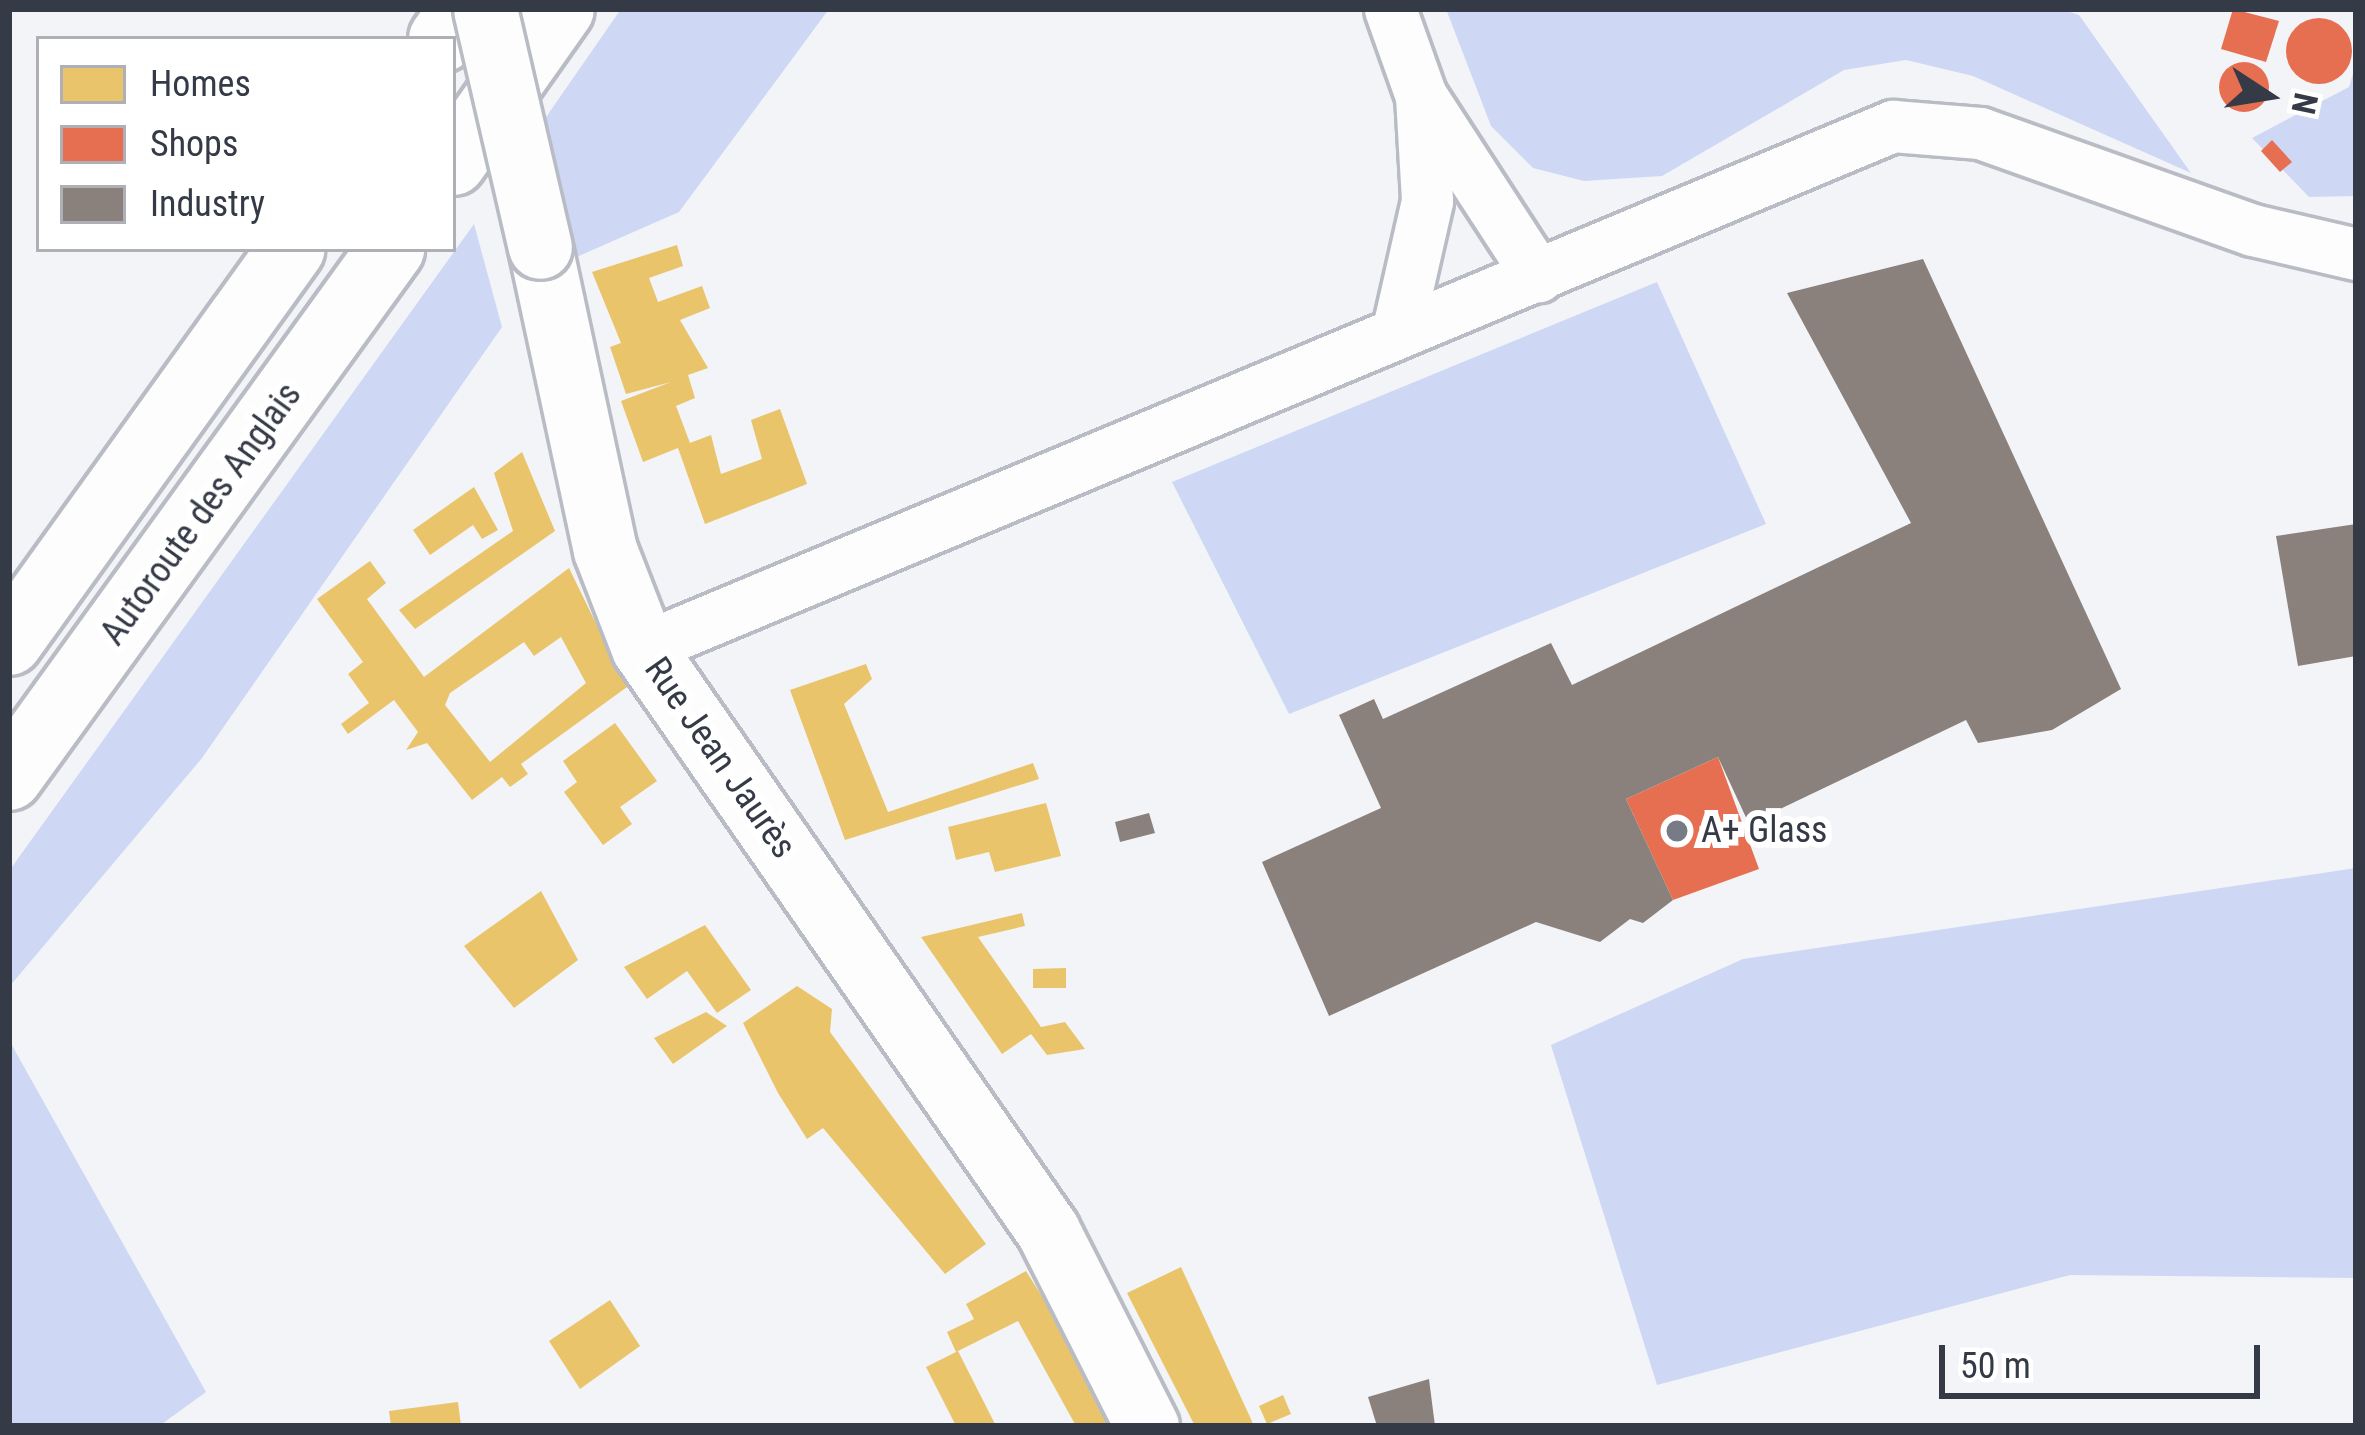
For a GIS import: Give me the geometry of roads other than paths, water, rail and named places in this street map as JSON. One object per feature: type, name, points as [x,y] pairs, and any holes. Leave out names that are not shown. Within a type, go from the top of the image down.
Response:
[{"type":"highway","points":[[444,36],[463,9]]},
{"type":"highway","points":[[456,158],[561,9]]},
{"type":"highway","points":[[9,642],[290,252]]},
{"type":"highway","name":"Autoroute des Anglais","points":[[9,777],[389,252]]},
{"type":"street","name":"Rue Jean Jaurès","points":[[485,9],[605,550],[643,647],[1048,1231],[1147,1426]]},
{"type":"street","points":[[1390,9],[1421,96],[1538,275]]},
{"type":"street","points":[[1397,333],[1427,201],[1421,96]]},
{"type":"street","points":[[643,647],[1892,126],[1980,133],[2253,230],[2356,254]]},
{"type":"place","name":"A+ Glass","points":[[1677,831]]}]
